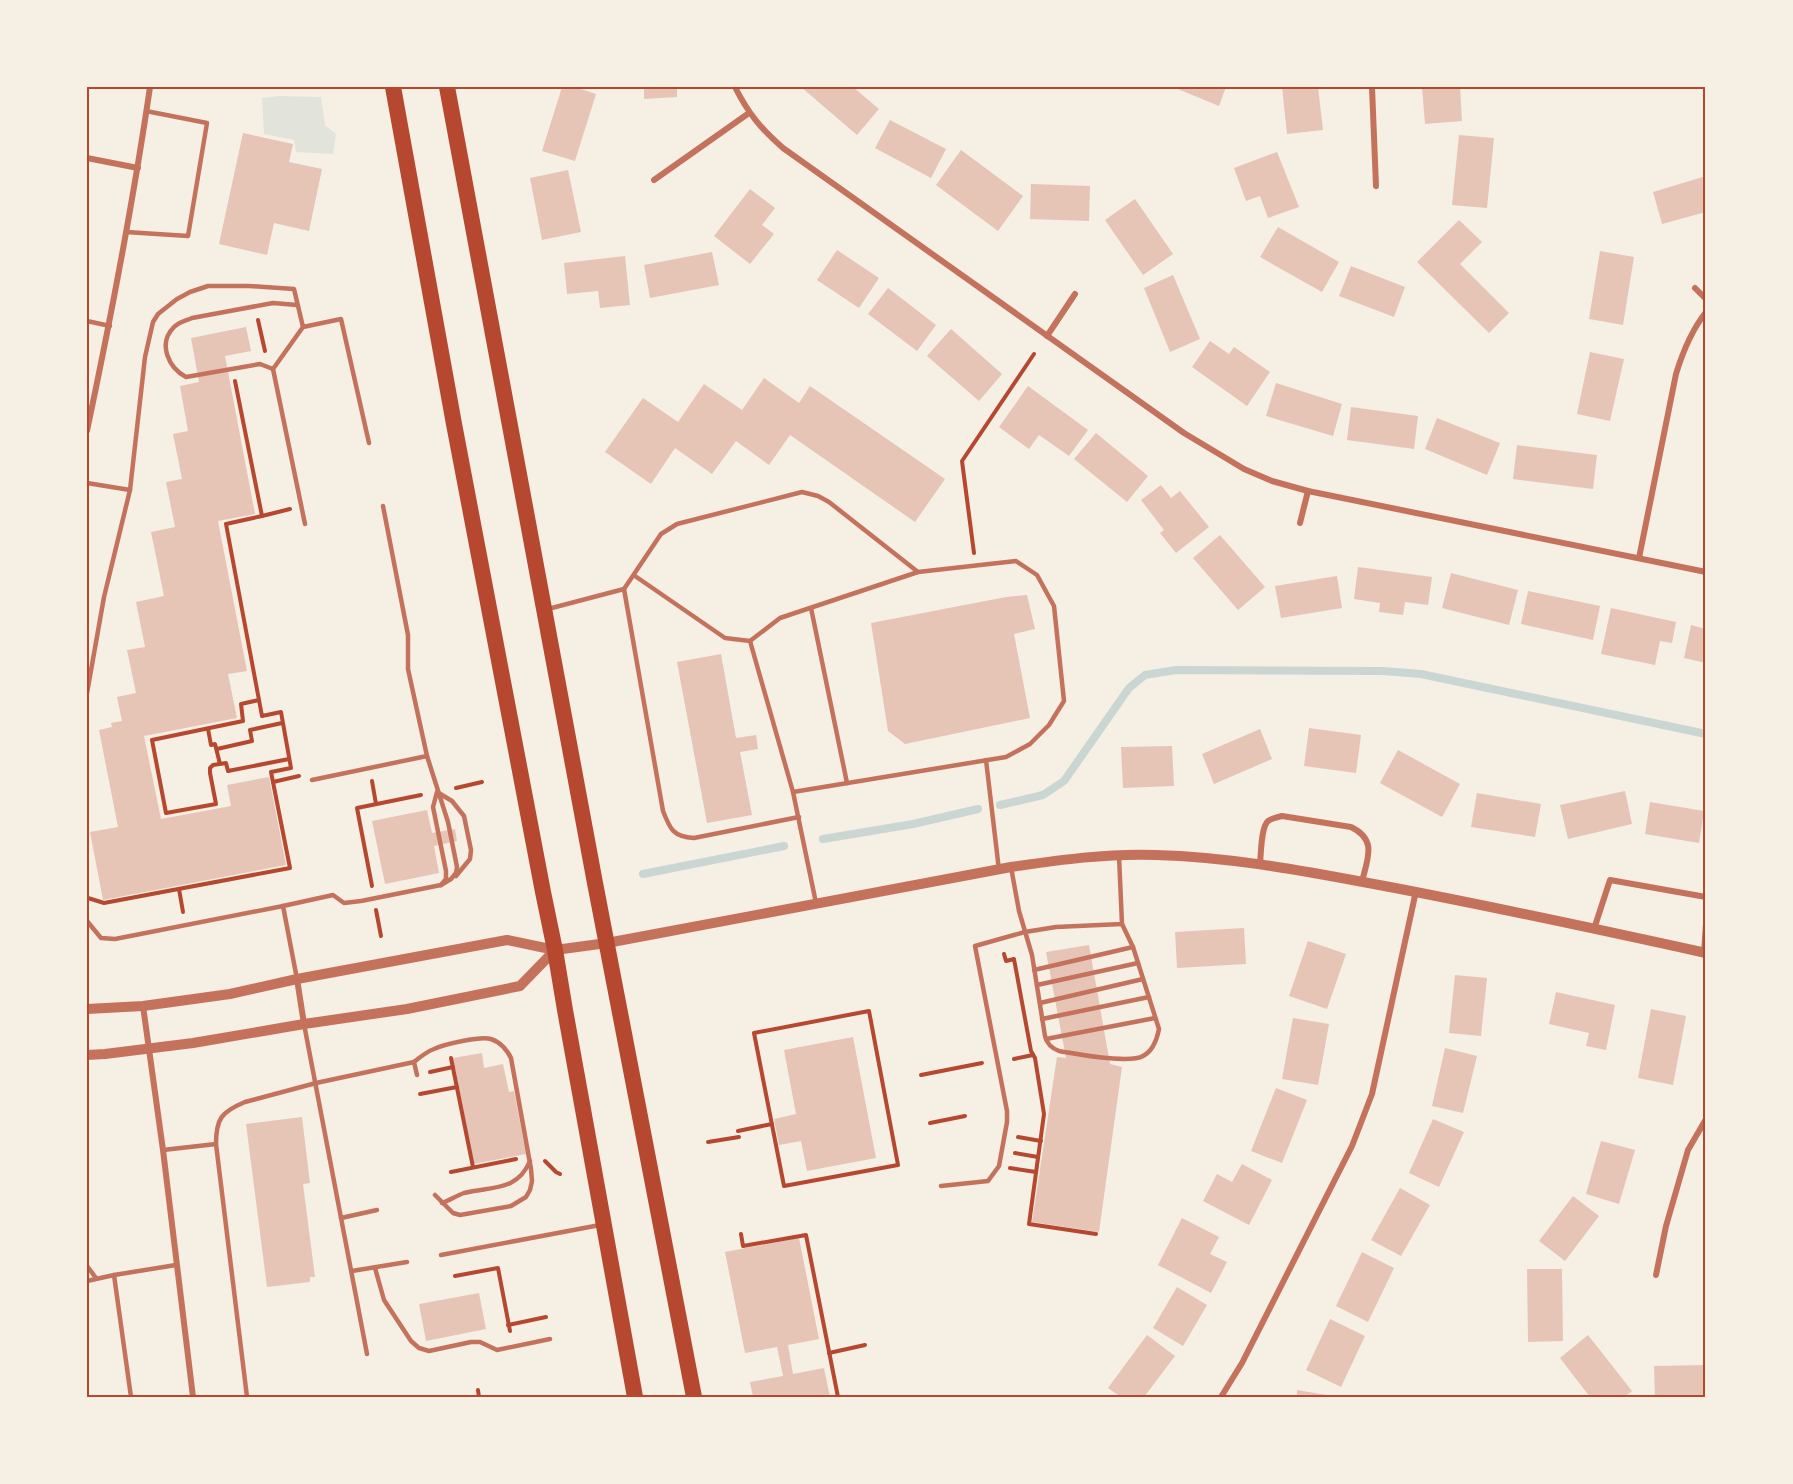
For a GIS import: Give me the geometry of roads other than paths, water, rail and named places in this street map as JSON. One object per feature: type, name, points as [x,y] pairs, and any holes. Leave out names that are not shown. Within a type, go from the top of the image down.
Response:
[{"type":"highway","points":[[393,87],[458,448],[555,950],[635,1397]]},
{"type":"highway","points":[[447,87],[694,1397]]},
{"type":"street","points":[[87,431],[110,326],[150,87]]},
{"type":"street","points":[[735,87],[749,113],[762,130],[783,148],[1215,453],[1244,469],[1272,481],[1308,491],[1706,572]]},
{"type":"street","points":[[1372,87],[1376,186]]},
{"type":"street","points":[[654,180],[749,113]]},
{"type":"street","points":[[87,158],[138,168]]},
{"type":"street","points":[[1695,288],[1706,299]]},
{"type":"street","points":[[1047,336],[1076,294]]},
{"type":"street","points":[[1639,558],[1676,374],[1695,326],[1706,312]]},
{"type":"street","points":[[1300,523],[1308,491]]},
{"type":"street","points":[[1260,864],[1264,828],[1268,821],[1275,817],[1282,816],[1351,827],[1366,838],[1370,848],[1362,882]]},
{"type":"street","points":[[87,1009],[142,1006],[230,994],[507,939],[555,950],[607,943],[1011,867],[1119,855],[1165,855],[1260,864],[1416,891],[1705,953],[1706,924]]},
{"type":"street","points":[[1594,928],[1610,880],[1706,897]]},
{"type":"street","points":[[1221,1397],[1248,1352],[1352,1146],[1362,1121],[1372,1094],[1416,891]]},
{"type":"street","points":[[87,1055],[193,1043],[406,1010],[520,986],[555,950]]},
{"type":"street","points":[[297,980],[304,1024]]},
{"type":"street","points":[[142,1006],[163,1150],[192,1397]]},
{"type":"street","points":[[1656,1275],[1666,1226],[1688,1150],[1706,1119]]},
{"type":"lane","points":[[126,232],[188,236],[204,145],[207,123],[146,111]]},
{"type":"lane","points":[[87,693],[104,597],[130,490],[145,357],[153,322],[158,314],[190,292],[208,286],[249,286],[294,289],[303,327]]},
{"type":"lane","points":[[273,369],[260,364],[186,377],[171,365],[166,356],[168,336],[181,322],[192,318],[273,303],[297,305]]},
{"type":"lane","points":[[305,524],[273,369],[303,327],[341,319],[369,443]]},
{"type":"lane","points":[[87,321],[110,326]]},
{"type":"lane","points":[[87,483],[130,490]]},
{"type":"lane","points":[[545,609],[624,589],[662,534],[677,524],[802,492],[818,496],[829,502],[918,572]]},
{"type":"lane","points":[[382,506],[408,635],[408,669],[427,756],[448,822],[457,867],[451,879]]},
{"type":"lane","points":[[634,576],[725,638],[750,641],[780,618],[918,572],[1016,561],[1036,575],[1054,606],[1064,701],[1049,725],[1030,744],[1006,757],[793,792]]},
{"type":"lane","points":[[624,589],[663,811],[672,831],[681,837],[694,838],[799,817]]},
{"type":"lane","points":[[811,608],[848,783]]},
{"type":"lane","points":[[750,641],[793,792],[816,903]]},
{"type":"lane","points":[[312,780],[427,756]]},
{"type":"lane","points":[[986,760],[999,870]]},
{"type":"lane","points":[[87,921],[101,938],[115,939],[333,895],[344,903],[441,885],[466,865],[470,859],[471,850],[464,816],[452,801],[437,792]]},
{"type":"lane","points":[[437,792],[433,807],[446,871],[446,879],[441,885]]},
{"type":"lane","points":[[1011,867],[1019,911],[1032,954],[1046,1040],[1052,1048],[1059,1052],[1135,1059],[1144,1056],[1152,1048],[1159,1029],[1133,947],[1122,924],[1119,855]]},
{"type":"lane","points":[[283,906],[297,980]]},
{"type":"lane","points":[[941,1186],[988,1181],[999,1166],[1007,1122],[975,946],[1025,932],[1056,927],[1122,924]]},
{"type":"lane","points":[[1034,970],[1133,947]]},
{"type":"lane","points":[[1037,986],[1138,963]]},
{"type":"lane","points":[[1040,1003],[1143,979]]},
{"type":"lane","points":[[1042,1019],[1149,997]]},
{"type":"lane","points":[[1046,1040],[1155,1018]]},
{"type":"lane","points":[[304,1024],[367,1354]]},
{"type":"lane","points":[[247,1397],[216,1144],[216,1128],[220,1119],[234,1106],[316,1083],[414,1062],[437,1047],[483,1038],[492,1039],[501,1044],[511,1058],[530,1161],[532,1182],[530,1190],[526,1197],[511,1206],[460,1215],[453,1213],[435,1195]]},
{"type":"lane","points":[[414,1062],[417,1075]]},
{"type":"lane","points":[[163,1150],[216,1144]]},
{"type":"lane","points":[[442,1203],[465,1193],[504,1186],[524,1174],[530,1161]]},
{"type":"lane","points":[[341,1218],[377,1210]]},
{"type":"lane","points":[[441,1255],[603,1224]]},
{"type":"lane","points":[[352,1271],[407,1262]]},
{"type":"lane","points":[[87,1281],[176,1265]]},
{"type":"lane","points":[[87,1266],[96,1278]]},
{"type":"lane","points":[[375,1268],[384,1300],[411,1341],[419,1348],[429,1351],[480,1342],[497,1350],[550,1339]]},
{"type":"lane","points":[[114,1275],[131,1397]]},
{"type":"waterway","points":[[1000,805],[1043,795],[1064,781],[1129,688],[1145,675],[1176,670],[1383,671],[1421,674],[1706,734]]},
{"type":"waterway","points":[[823,839],[913,824],[978,809]]},
{"type":"waterway","points":[[643,874],[784,846]]}]
